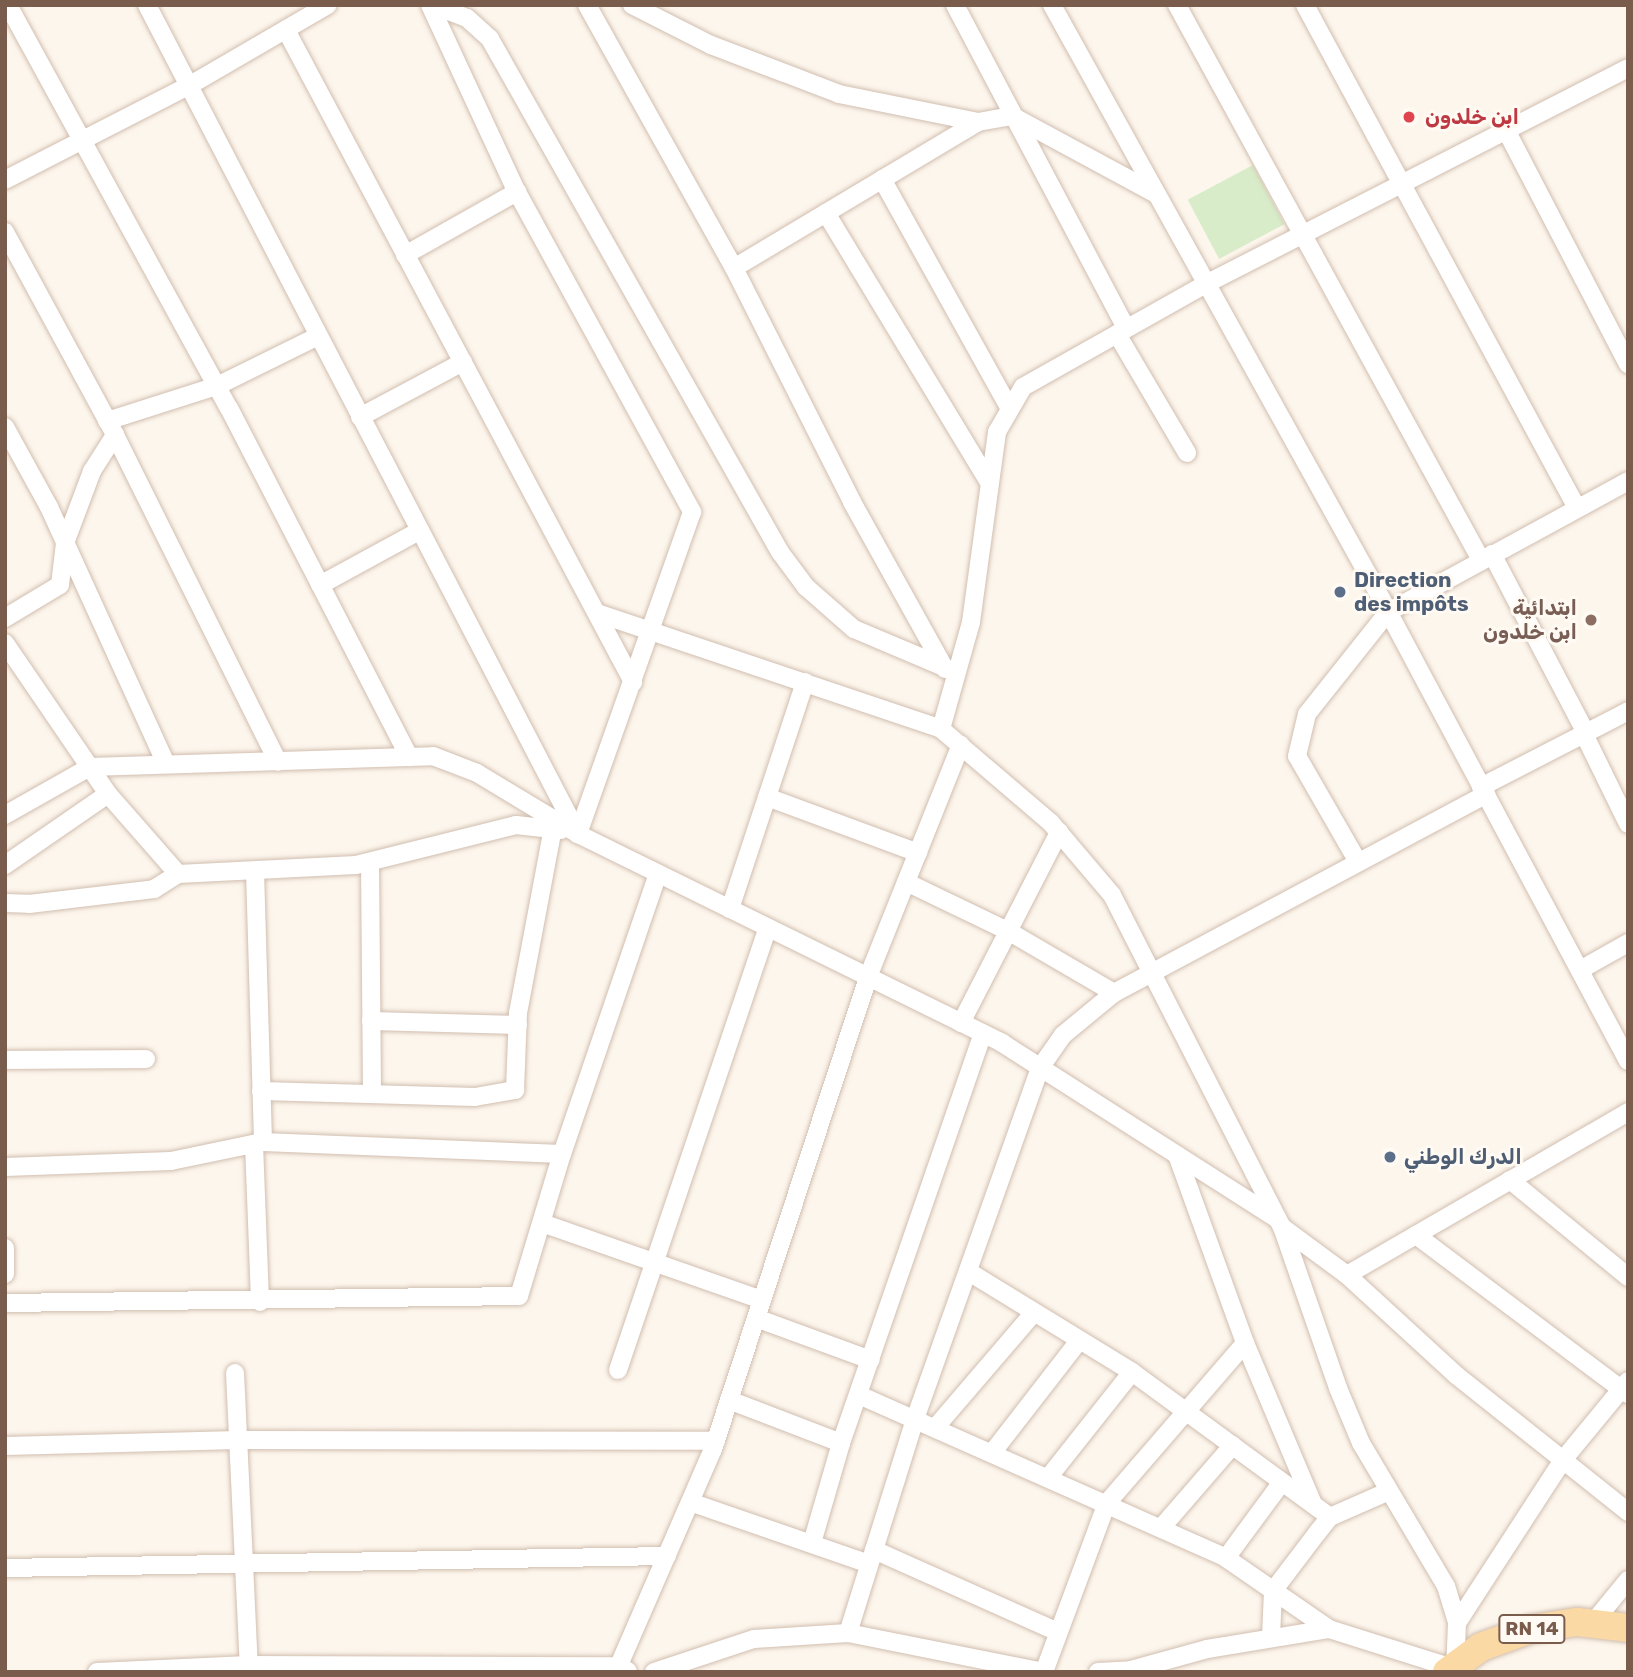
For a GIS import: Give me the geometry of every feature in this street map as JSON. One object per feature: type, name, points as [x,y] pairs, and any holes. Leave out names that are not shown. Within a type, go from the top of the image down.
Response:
[{"type":"main road","name":"RN 14","points":[[1452,1670],[1481,1647],[1531,1629],[1592,1624],[1628,1628]]},
{"type":"street","points":[[8,5],[217,386],[409,757]]},
{"type":"street","points":[[147,5],[192,84],[360,418],[578,834]]},
{"type":"street","points":[[5,180],[192,84],[328,5]]},
{"type":"street","points":[[431,5],[517,192],[692,512],[578,834]]},
{"type":"street","points":[[431,5],[467,18],[490,39],[780,552],[806,587],[854,629],[948,674]]},
{"type":"street","points":[[587,5],[734,268],[852,502],[948,674]]},
{"type":"street","points":[[632,5],[711,45],[839,94],[978,122]]},
{"type":"street","points":[[955,5],[1187,453]]},
{"type":"street","points":[[1052,5],[1388,612],[1628,1061]]},
{"type":"street","points":[[1177,5],[1585,733],[1628,824]]},
{"type":"street","points":[[1305,5],[1577,508]]},
{"type":"street","points":[[286,30],[633,682]]},
{"type":"street","points":[[941,729],[948,674],[971,622],[988,481],[997,432],[1023,387],[1206,284],[1628,68]]},
{"type":"street","points":[[734,268],[978,122],[1012,116],[1156,194]]},
{"type":"street","points":[[1506,130],[1628,364]]},
{"type":"street","points":[[882,179],[1010,409]]},
{"type":"street","points":[[405,255],[517,192]]},
{"type":"street","points":[[826,213],[988,481]]},
{"type":"street","points":[[5,232],[111,428],[278,762]]},
{"type":"street","points":[[5,618],[60,585],[65,543],[111,428],[217,386],[318,336]]},
{"type":"street","points":[[360,418],[463,362]]},
{"type":"street","points":[[5,427],[65,543],[166,764]]},
{"type":"street","points":[[1358,862],[1297,756],[1307,714],[1388,612],[1628,481]]},
{"type":"street","points":[[320,585],[419,531]]},
{"type":"street","points":[[597,613],[652,629],[941,729],[1059,832],[1112,895],[1280,1223],[1338,1388],[1388,1491],[1446,1586],[1457,1623],[1452,1670],[1329,1629],[1226,1558],[1162,1527],[859,1395]]},
{"type":"street","points":[[5,643],[108,794],[178,874]]},
{"type":"street","points":[[730,909],[805,682]]},
{"type":"street","points":[[848,1633],[915,1419],[1040,1068],[1063,1035],[1114,993],[1358,862],[1628,711]]},
{"type":"street","points":[[97,1672],[248,1668],[621,1670],[716,1441],[868,977],[961,745]]},
{"type":"street","points":[[5,815],[90,767],[433,756],[477,773],[578,834],[983,1034],[1177,1155],[1280,1223],[1347,1275],[1456,1375],[1628,1512]]},
{"type":"street","points":[[5,865],[108,794]]},
{"type":"street","points":[[767,797],[918,853]]},
{"type":"street","points":[[5,903],[29,904],[154,889],[178,874],[370,862],[516,825],[553,828],[578,834]]},
{"type":"street","points":[[261,1091],[372,1092],[475,1097],[515,1090],[518,1025],[553,828]]},
{"type":"street","points":[[961,1023],[1059,832]]},
{"type":"street","points":[[370,862],[372,1092]]},
{"type":"street","points":[[255,871],[261,1091],[258,1143],[260,1302]]},
{"type":"street","points":[[5,1303],[512,1299],[523,1290],[562,1154],[658,874]]},
{"type":"street","points":[[906,882],[1008,931],[1114,993]]},
{"type":"street","points":[[618,1370],[768,928]]},
{"type":"street","points":[[1580,970],[1628,943]]},
{"type":"street","points":[[371,1021],[518,1025]]},
{"type":"street","points":[[811,1543],[841,1443],[983,1034]]},
{"type":"street","points":[[5,1060],[146,1059]]},
{"type":"street","points":[[1347,1275],[1628,1112]]},
{"type":"street","points":[[5,1178],[5,1167],[171,1161],[258,1143],[562,1154]]},
{"type":"street","points":[[1177,1155],[1245,1343],[1312,1504]]},
{"type":"street","points":[[1510,1180],[1628,1278]]},
{"type":"street","points":[[542,1223],[762,1300]]},
{"type":"street","points":[[1416,1235],[1626,1388],[1563,1460],[1457,1623]]},
{"type":"street","points":[[5,1248],[5,1274]]},
{"type":"street","points":[[969,1272],[1032,1315],[1132,1372],[1330,1517]]},
{"type":"street","points":[[935,1428],[1032,1315]]},
{"type":"street","points":[[756,1318],[872,1360]]},
{"type":"street","points":[[992,1453],[1080,1341]]},
{"type":"street","points":[[654,1672],[754,1639],[848,1633],[1044,1672],[1107,1503],[1188,1414],[1245,1343]]},
{"type":"street","points":[[1048,1478],[1132,1372]]},
{"type":"street","points":[[234,1373],[248,1668]]},
{"type":"street","points":[[729,1399],[841,1443]]},
{"type":"street","points":[[5,1446],[238,1440],[716,1441]]},
{"type":"street","points":[[1162,1527],[1233,1445]]},
{"type":"street","points":[[1226,1558],[1282,1482]]},
{"type":"street","points":[[1271,1637],[1273,1591],[1330,1517],[1388,1491]]},
{"type":"street","points":[[690,1502],[811,1543],[872,1557],[1058,1632]]},
{"type":"street","points":[[5,1567],[243,1560],[667,1556]]},
{"type":"street","points":[[1592,1624],[1628,1580]]},
{"type":"street","points":[[1098,1672],[1131,1670],[1271,1637],[1329,1629]]},
{"type":"green space","points":[[1253,165],[1284,224],[1219,259],[1188,200]]},
{"type":"place","name":"ابن خلدون","points":[[1409,117]]},
{"type":"place","name":"Direction des impôts","points":[[1340,592]]},
{"type":"place","name":"ابتدائية ابن خلدون","points":[[1591,620]]},
{"type":"place","name":"الدرك الوطني","points":[[1390,1157]]}]
